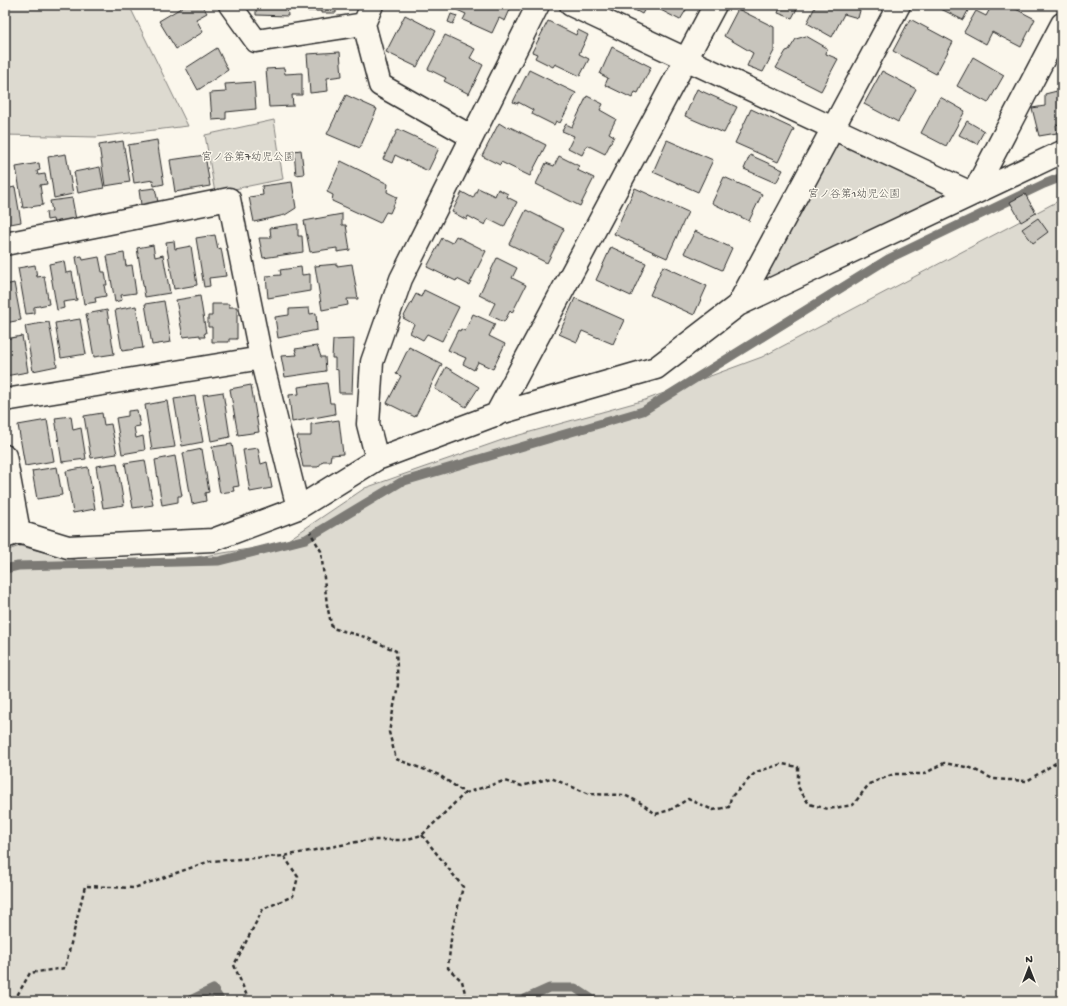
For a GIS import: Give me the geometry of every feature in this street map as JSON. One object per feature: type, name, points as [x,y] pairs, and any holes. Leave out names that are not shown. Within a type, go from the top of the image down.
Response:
[{"type":"street","points":[[230,5],[256,40],[368,14],[380,85],[472,137]]},
{"type":"street","points":[[377,459],[368,424],[372,362],[401,279],[538,5]]},
{"type":"street","points":[[571,5],[973,194]]},
{"type":"street","points":[[496,415],[715,5]]},
{"type":"street","points":[[738,305],[898,5]]},
{"type":"street","points":[[973,194],[1062,24]]},
{"type":"street","points":[[5,456],[12,534],[68,547],[213,540],[298,508],[377,459],[496,415],[656,368],[738,305],[1062,152]]},
{"type":"street","points":[[5,244],[229,200],[261,358],[298,508]]},
{"type":"street","points":[[5,400],[261,358]]},
{"type":"path","points":[[298,508],[321,551],[327,605],[332,628],[365,637],[396,651],[398,685],[389,732],[396,759],[438,775],[465,793]]},
{"type":"path","points":[[14,1001],[30,973],[65,968],[85,886],[134,888],[210,861],[284,856],[367,840],[404,840],[422,835],[465,793],[504,781],[522,786],[551,778],[589,794],[624,795],[639,802],[656,814],[670,810],[688,799],[713,810],[729,807],[731,797],[756,772],[782,764],[798,767],[798,787],[809,804],[828,809],[853,805],[869,784],[894,774],[924,774],[944,763],[971,768],[993,779],[1027,781],[1062,759]]},
{"type":"path","points":[[422,835],[463,887],[452,930],[448,968],[462,981],[467,1001]]},
{"type":"path","points":[[248,1001],[234,965],[263,910],[293,896],[298,877],[284,856]]},
{"type":"green space","points":[[5,5],[129,5],[188,126],[96,137],[5,135]]},
{"type":"green space","name":"宮ノ谷第7幼児公園","points":[[274,120],[283,179],[215,193],[205,135]]},
{"type":"green space","name":"宮ノ谷第1幼児公園","points":[[836,137],[951,193],[762,284]]},
{"type":"green space","points":[[1062,199],[1062,1001],[5,1001],[5,551],[20,546],[83,562],[177,560],[282,544],[365,488],[505,439],[645,400],[762,357]]},
{"type":"building","points":[[186,5],[202,5],[207,13],[196,19],[203,32],[176,49],[159,21]]},
{"type":"building","points":[[249,5],[287,5],[288,16],[256,15],[256,8],[249,8]]},
{"type":"building","points":[[307,5],[349,5],[336,6],[336,13],[321,13],[321,11],[308,11]]},
{"type":"building","points":[[460,5],[512,5],[505,21],[499,18],[492,33],[463,20],[466,14],[457,10]]},
{"type":"building","points":[[633,5],[647,5],[642,14],[631,8]]},
{"type":"building","points":[[651,5],[689,5],[680,20]]},
{"type":"building","points":[[781,5],[799,5],[792,18],[778,13]]},
{"type":"building","points":[[816,5],[855,5],[861,7],[858,18],[844,14],[832,37],[807,23]]},
{"type":"building","points":[[933,5],[971,5],[963,20]]},
{"type":"building","points":[[992,5],[1008,5],[1035,19],[1021,47],[992,32],[986,44],[964,32],[976,11],[986,16]]},
{"type":"building","points":[[738,9],[774,27],[774,51],[763,72],[747,66],[753,53],[724,36]]},
{"type":"building","points":[[451,14],[457,16],[453,24],[448,22]]},
{"type":"building","points":[[405,15],[436,31],[417,67],[386,52]]},
{"type":"building","points":[[910,19],[953,42],[936,74],[893,51]]},
{"type":"building","points":[[548,21],[576,35],[578,30],[588,35],[579,54],[589,59],[580,76],[555,64],[553,67],[535,58],[537,54],[532,52]]},
{"type":"building","points":[[445,35],[475,49],[470,58],[483,65],[469,94],[444,81],[446,78],[428,69]]},
{"type":"building","points":[[806,36],[827,48],[826,54],[838,59],[821,91],[776,68],[786,51],[789,50],[796,39]]},
{"type":"building","points":[[612,47],[651,67],[638,93],[635,92],[632,98],[605,85],[608,78],[600,74]]},
{"type":"building","points":[[217,48],[228,70],[198,90],[186,68]]},
{"type":"building","points":[[340,52],[342,76],[327,78],[328,91],[310,93],[307,54]]},
{"type":"building","points":[[973,57],[1004,75],[988,103],[957,86]]},
{"type":"building","points":[[284,68],[285,74],[302,73],[302,95],[292,95],[293,106],[269,107],[266,69]]},
{"type":"building","points":[[529,70],[576,93],[560,123],[556,121],[554,125],[532,114],[533,110],[518,102],[518,104],[513,102]]},
{"type":"building","points":[[882,71],[916,89],[898,122],[864,104]]},
{"type":"building","points":[[1062,79],[1062,123],[1056,125],[1057,133],[1039,136],[1032,108],[1045,106],[1045,94],[1061,90]]},
{"type":"building","points":[[254,82],[256,109],[226,112],[226,119],[212,120],[210,93],[226,92],[225,84]]},
{"type":"building","points":[[697,89],[737,107],[724,133],[685,116]]},
{"type":"building","points":[[346,95],[377,109],[360,148],[327,134]]},
{"type":"building","points":[[587,96],[603,104],[600,110],[616,119],[609,133],[614,136],[605,154],[587,145],[582,155],[568,148],[574,136],[562,131],[566,124],[572,127]]},
{"type":"building","points":[[940,97],[965,111],[946,146],[921,133]]},
{"type":"building","points":[[751,109],[794,129],[778,162],[735,143]]},
{"type":"building","points":[[967,121],[984,131],[977,144],[959,135]]},
{"type":"building","points":[[499,123],[546,145],[530,176],[501,162],[500,165],[482,156]]},
{"type":"building","points":[[398,129],[439,148],[428,171],[395,155],[392,163],[383,159]]},
{"type":"building","points":[[157,140],[164,184],[154,186],[153,180],[134,183],[128,145]]},
{"type":"building","points":[[667,140],[713,160],[698,192],[653,172]]},
{"type":"building","points":[[123,141],[130,182],[105,186],[99,145]]},
{"type":"building","points":[[301,150],[304,174],[296,175],[294,151]]},
{"type":"building","points":[[66,154],[73,194],[54,198],[48,157]]},
{"type":"building","points":[[205,155],[210,186],[175,192],[170,160]]},
{"type":"building","points":[[750,155],[783,170],[776,183],[744,169]]},
{"type":"building","points":[[559,156],[579,166],[577,170],[594,178],[580,206],[536,184],[546,163],[554,166]]},
{"type":"building","points":[[341,161],[388,184],[387,192],[397,197],[390,213],[386,212],[380,223],[332,201],[333,195],[327,192]]},
{"type":"building","points":[[39,163],[40,170],[37,171],[38,175],[45,174],[47,184],[40,185],[43,205],[23,208],[16,167]]},
{"type":"building","points":[[100,167],[104,188],[78,193],[74,172]]},
{"type":"building","points":[[724,177],[762,194],[749,221],[712,203]]},
{"type":"building","points":[[292,182],[296,208],[285,215],[254,222],[249,197],[263,195],[262,186]]},
{"type":"building","points":[[15,187],[21,222],[5,225],[5,189]]},
{"type":"building","points":[[155,188],[158,202],[141,205],[139,190]]},
{"type":"building","points":[[478,188],[495,196],[498,189],[508,194],[507,197],[517,202],[504,227],[488,219],[485,225],[468,216],[467,220],[452,212],[462,192],[473,198]]},
{"type":"building","points":[[635,188],[688,212],[667,258],[614,234]]},
{"type":"building","points":[[1025,194],[1036,213],[1021,222],[1010,202]]},
{"type":"building","points":[[72,198],[76,220],[54,224],[53,219],[47,220],[46,212],[52,211],[50,201]]},
{"type":"building","points":[[526,210],[564,229],[547,263],[509,244]]},
{"type":"building","points":[[342,214],[342,225],[346,225],[350,250],[337,252],[337,248],[310,252],[304,221]]},
{"type":"building","points":[[1038,218],[1048,232],[1033,243],[1022,229]]},
{"type":"building","points":[[298,224],[298,236],[302,236],[303,252],[263,258],[259,238],[271,238],[270,228]]},
{"type":"building","points":[[695,231],[732,248],[722,270],[684,253]]},
{"type":"building","points":[[215,235],[218,249],[221,248],[226,276],[209,278],[210,286],[204,287],[196,238]]},
{"type":"building","points":[[456,236],[486,251],[469,285],[457,279],[456,281],[427,267],[442,238],[452,243]]},
{"type":"building","points":[[174,241],[175,249],[191,246],[197,285],[174,289],[166,242]]},
{"type":"building","points":[[153,245],[155,257],[163,255],[170,293],[145,297],[137,248]]},
{"type":"building","points":[[611,247],[646,263],[631,296],[596,280]]},
{"type":"building","points":[[124,253],[126,266],[132,265],[136,293],[121,295],[122,300],[115,302],[107,256]]},
{"type":"building","points":[[82,256],[83,260],[99,257],[102,272],[105,272],[107,285],[104,285],[106,296],[95,298],[96,302],[84,304],[76,257]]},
{"type":"building","points":[[497,258],[517,268],[512,278],[526,285],[512,313],[510,311],[504,322],[489,315],[495,303],[479,295]]},
{"type":"building","points":[[64,261],[66,273],[72,272],[77,300],[63,302],[64,308],[57,310],[49,264]]},
{"type":"building","points":[[337,264],[337,266],[352,264],[358,299],[347,299],[348,305],[322,310],[315,266]]},
{"type":"building","points":[[35,265],[37,277],[44,276],[49,304],[34,307],[34,313],[26,314],[18,268]]},
{"type":"building","points":[[663,266],[707,286],[694,315],[650,295]]},
{"type":"building","points":[[301,267],[302,275],[310,274],[310,291],[268,298],[266,276],[281,275],[280,270]]},
{"type":"building","points":[[14,283],[21,320],[5,323],[5,285]]},
{"type":"building","points":[[424,290],[459,307],[442,341],[427,334],[423,340],[410,333],[414,324],[403,318],[416,294],[421,297]]},
{"type":"building","points":[[200,296],[206,333],[204,334],[205,337],[200,337],[200,335],[183,337],[176,300]]},
{"type":"building","points":[[575,298],[624,320],[613,344],[582,331],[577,342],[559,334]]},
{"type":"building","points":[[164,301],[171,342],[152,345],[145,304]]},
{"type":"building","points":[[212,304],[229,304],[229,307],[237,307],[237,339],[229,339],[229,342],[212,342],[212,327],[208,327],[208,316],[212,316]]},
{"type":"building","points":[[136,306],[143,348],[122,351],[115,310]]},
{"type":"building","points":[[309,308],[310,314],[316,313],[317,330],[278,338],[275,317],[289,315],[289,309]]},
{"type":"building","points":[[107,310],[114,354],[94,357],[86,314]]},
{"type":"building","points":[[473,314],[495,324],[489,336],[505,344],[493,369],[478,362],[474,370],[463,364],[466,358],[448,350],[458,330],[460,331],[461,329],[465,331]]},
{"type":"building","points":[[80,319],[86,354],[61,358],[55,323]]},
{"type":"building","points":[[49,322],[57,366],[33,371],[25,326]]},
{"type":"building","points":[[22,336],[28,372],[5,376],[5,339]]},
{"type":"building","points":[[354,339],[352,393],[339,393],[338,370],[335,369],[335,358],[332,358],[333,340]]},
{"type":"building","points":[[317,346],[321,357],[325,357],[326,371],[285,377],[281,356],[297,355],[295,349]]},
{"type":"building","points":[[409,347],[442,364],[415,417],[387,403],[401,376],[396,374]]},
{"type":"building","points":[[446,367],[479,387],[466,407],[435,389]]},
{"type":"building","points":[[327,383],[330,403],[334,403],[335,414],[292,422],[289,395],[299,394],[298,387]]},
{"type":"building","points":[[251,385],[259,432],[238,435],[230,389]]},
{"type":"building","points":[[223,392],[230,437],[211,441],[203,395]]},
{"type":"building","points":[[195,396],[203,442],[182,446],[174,399]]},
{"type":"building","points":[[167,401],[175,447],[152,450],[145,405]]},
{"type":"building","points":[[137,410],[140,426],[134,427],[136,438],[143,436],[145,450],[122,454],[116,418],[128,416],[128,411]]},
{"type":"building","points":[[102,413],[104,425],[111,424],[117,454],[91,458],[84,416]]},
{"type":"building","points":[[71,416],[73,430],[81,428],[86,459],[62,462],[55,418]]},
{"type":"building","points":[[47,420],[54,461],[25,466],[18,425]]},
{"type":"building","points":[[339,420],[343,454],[331,455],[330,461],[323,461],[318,467],[303,467],[297,436],[311,436],[311,424]]},
{"type":"building","points":[[232,444],[239,486],[233,487],[234,491],[220,493],[212,447]]},
{"type":"building","points":[[258,448],[261,464],[267,462],[272,488],[250,492],[243,450]]},
{"type":"building","points":[[202,449],[209,492],[205,493],[206,501],[192,504],[183,453]]},
{"type":"building","points":[[175,456],[182,496],[178,496],[178,502],[162,505],[155,460]]},
{"type":"building","points":[[145,460],[153,505],[133,508],[125,463]]},
{"type":"building","points":[[117,463],[124,505],[103,508],[96,466]]},
{"type":"building","points":[[57,467],[62,495],[37,499],[32,471]]},
{"type":"building","points":[[88,467],[95,509],[73,513],[66,471]]},
{"type":"waterway","points":[[5,569],[18,566],[219,561],[306,539],[401,482],[643,411],[888,259],[1044,184],[1062,177]]},
{"type":"waterway","points":[[520,1001],[549,988],[575,988],[595,1001]]},
{"type":"waterway","points":[[188,1001],[213,989],[221,1001]]}]
